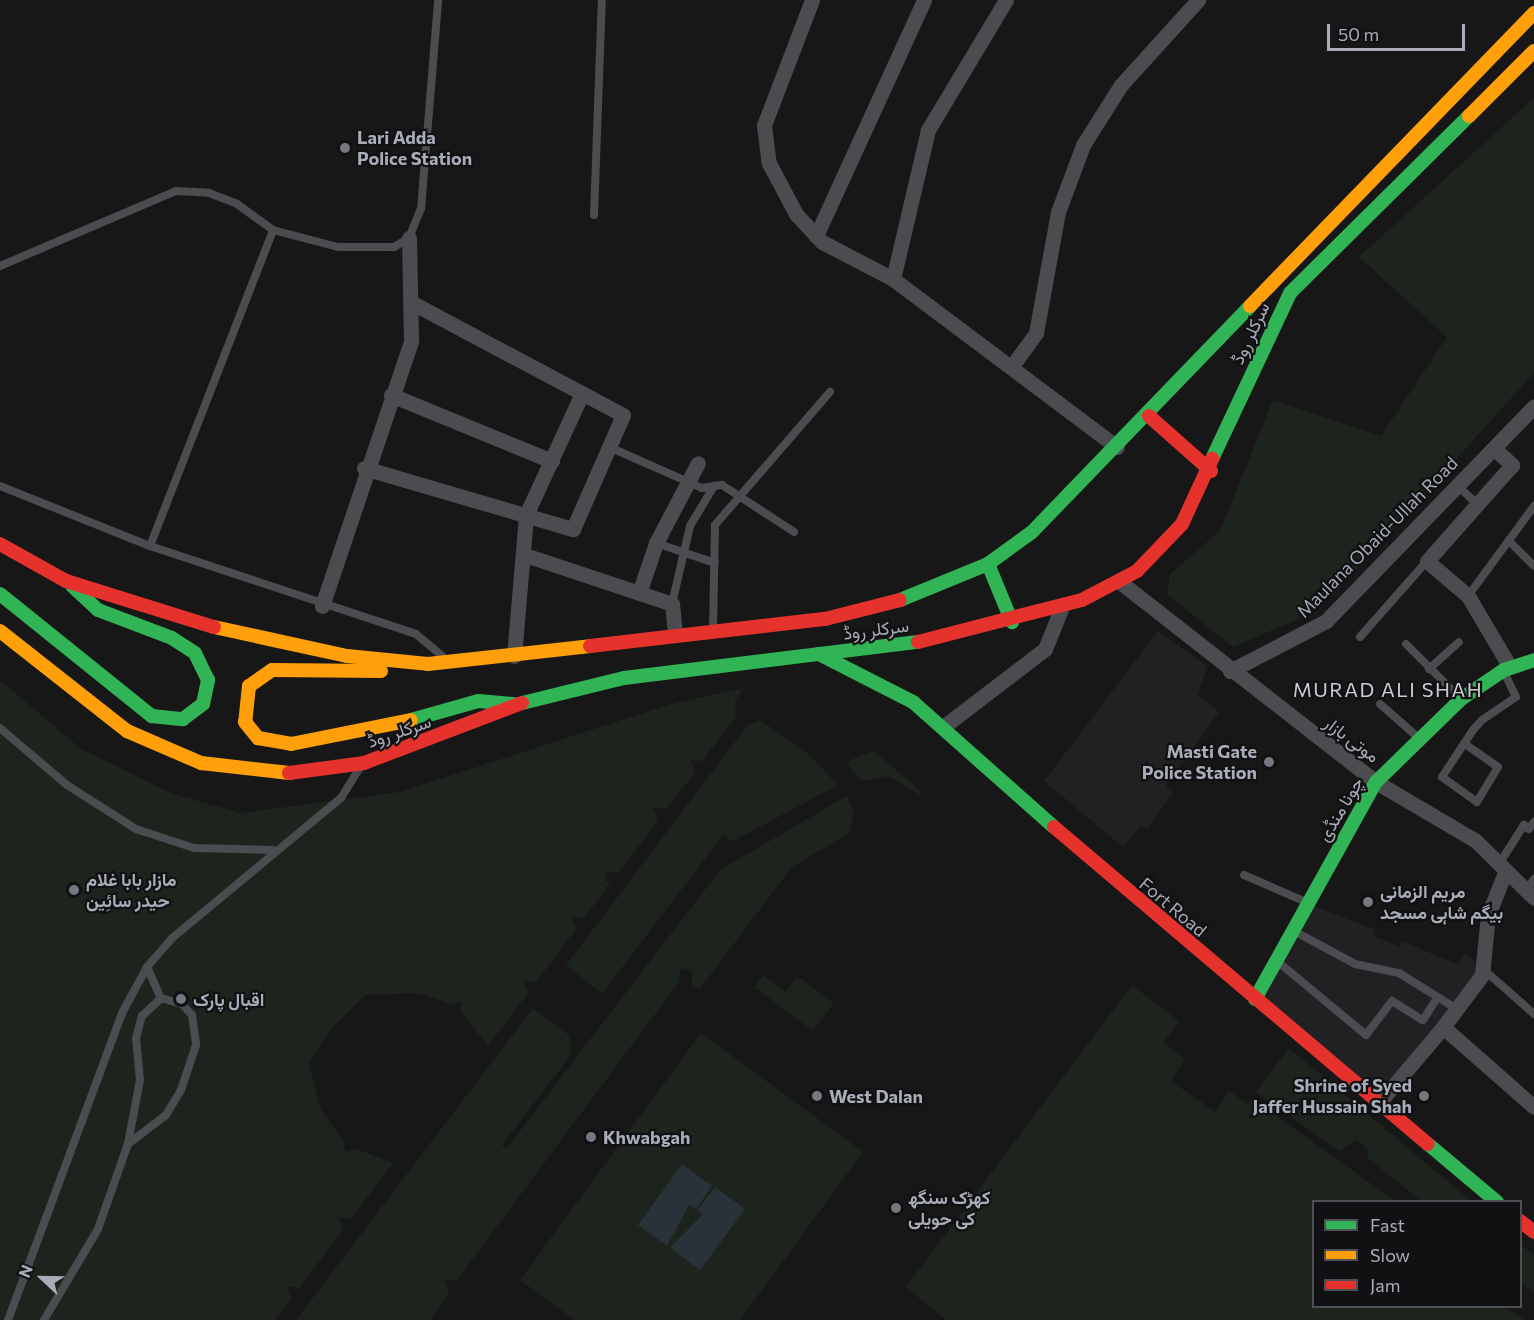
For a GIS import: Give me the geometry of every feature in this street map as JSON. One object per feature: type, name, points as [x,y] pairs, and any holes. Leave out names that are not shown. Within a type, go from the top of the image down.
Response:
[{"type":"main road","name":"سرکلر روڈ","points":[[0,544],[66,581],[202,625],[303,649],[428,664],[514,656],[860,612],[922,594],[988,564],[1032,532],[1149,416],[1216,337],[1534,13]]},
{"type":"main road","name":"سرکلر روڈ","points":[[0,631],[102,715],[184,757],[239,771],[282,774],[364,763],[520,704],[624,678],[919,642],[1012,622],[1062,607],[1120,582],[1170,540],[1211,471],[1263,344],[1290,293],[1534,51]]},
{"type":"main road","points":[[1149,416],[1211,471]]},
{"type":"main road","points":[[988,564],[1012,622]]},
{"type":"main road","points":[[0,594],[152,716],[183,719],[203,704],[208,680],[195,653],[172,638],[98,610],[66,581]]},
{"type":"main road","name":"Fort Road","points":[[819,654],[859,670],[943,727],[1255,999],[1495,1200]]},
{"type":"main road","name":"چونا منڈی","points":[[1255,999],[1377,782],[1461,699],[1507,669],[1534,660]]},
{"type":"main road","points":[[428,664],[370,673],[272,670],[249,686],[245,722],[258,738],[291,744],[360,734],[478,701],[520,704]]},
{"type":"main road","points":[[1522,1222],[1534,1232]]},
{"type":"street","points":[[812,0],[764,125],[769,163],[796,214],[816,236],[893,279],[1012,366],[1117,447]]},
{"type":"street","points":[[816,236],[924,0]]},
{"type":"street","points":[[893,279],[928,130],[1006,0]]},
{"type":"street","points":[[1012,366],[1036,333],[1058,212],[1083,145],[1121,85],[1198,0]]},
{"type":"street","points":[[322,606],[364,468],[411,341],[414,304],[409,238]]},
{"type":"street","points":[[364,468],[573,529],[623,415],[414,304]]},
{"type":"street","points":[[514,656],[525,555],[526,515],[582,393]]},
{"type":"street","points":[[391,394],[552,461]]},
{"type":"street","name":"Maulana Obaid-Ullah Road","points":[[1230,671],[1326,621],[1534,406]]},
{"type":"street","points":[[1497,451],[1512,465],[1427,561],[1468,597],[1507,669]]},
{"type":"street","points":[[639,593],[656,543],[698,463]]},
{"type":"street","points":[[525,555],[672,604],[675,635]]},
{"type":"street","name":"موتی بازار","points":[[1120,582],[1230,671],[1377,782],[1503,865],[1531,889]]},
{"type":"street","points":[[943,727],[1045,649],[1062,607]]},
{"type":"street","points":[[1378,1104],[1443,1027],[1482,969],[1488,915],[1503,865]]},
{"type":"street","points":[[1443,1027],[1534,1107]]},
{"type":"lane","points":[[0,266],[176,191],[209,193],[237,204],[273,230],[338,247],[394,247],[409,238],[422,208],[438,0]]},
{"type":"lane","points":[[594,215],[602,0]]},
{"type":"lane","points":[[150,546],[273,230]]},
{"type":"lane","points":[[713,632],[716,525],[830,392]]},
{"type":"lane","points":[[609,447],[689,481],[714,486],[739,496],[794,532]]},
{"type":"lane","points":[[0,486],[150,546],[322,606],[416,634],[448,661]]},
{"type":"lane","points":[[672,604],[690,526],[714,486]]},
{"type":"lane","points":[[1461,489],[1477,504]]},
{"type":"lane","points":[[1468,597],[1534,506]]},
{"type":"lane","points":[[1509,541],[1534,566]]},
{"type":"lane","points":[[656,543],[715,563]]},
{"type":"lane","points":[[1360,637],[1427,561]]},
{"type":"lane","points":[[1430,669],[1459,642]]},
{"type":"lane","points":[[1406,644],[1461,699]]},
{"type":"lane","points":[[1465,744],[1498,767],[1477,802],[1442,777],[1465,744],[1482,720],[1516,697],[1507,669]]},
{"type":"lane","points":[[1380,704],[1421,740]]},
{"type":"lane","points":[[0,728],[67,785],[136,830],[194,848],[273,850]]},
{"type":"lane","points":[[8,1320],[114,1035],[147,967],[273,850],[341,798],[364,763]]},
{"type":"lane","points":[[1503,865],[1524,825],[1529,829],[1534,822]]},
{"type":"lane","points":[[1244,875],[1307,903]]},
{"type":"lane","points":[[1292,930],[1355,964],[1399,973],[1456,1009]]},
{"type":"lane","points":[[1276,960],[1365,1035],[1392,1001],[1423,1020],[1438,998]]},
{"type":"lane","points":[[147,967],[162,999]]},
{"type":"lane","points":[[1482,969],[1534,1014]]},
{"type":"lane","points":[[128,1144],[166,1115],[181,1090],[196,1045],[192,1015],[182,1004],[162,999]]},
{"type":"lane","points":[[44,1320],[98,1229],[128,1144],[140,1080],[136,1038],[142,1016],[162,999]]},
{"type":"shaded area","points":[[1534,98],[1534,373],[1335,593],[1305,616],[1233,647],[1167,594],[1170,574],[1220,531],[1273,400],[1381,436],[1447,337],[1359,257]]},
{"type":"shaded area","points":[[1158,631],[1207,666],[1198,695],[1219,712],[1166,786],[1173,793],[1147,829],[1141,826],[1123,847],[1044,781]]},
{"type":"shaded area","name":"اقبال پارک","points":[[0,680],[81,749],[173,794],[241,813],[400,792],[671,704],[744,688],[735,701],[736,717],[702,761],[690,760],[695,773],[666,809],[653,808],[658,821],[618,873],[606,871],[605,880],[610,884],[584,918],[571,917],[576,929],[536,982],[523,981],[528,993],[488,1046],[461,1011],[461,1002],[451,1004],[418,993],[366,995],[331,1029],[309,1063],[321,1110],[344,1141],[345,1152],[356,1149],[393,1163],[351,1219],[339,1217],[343,1230],[299,1288],[287,1286],[291,1299],[275,1320],[0,1320]]},
{"type":"shaded area","points":[[760,720],[807,753],[838,785],[733,841],[723,835],[602,994],[566,965],[747,726]]},
{"type":"shaded area","points":[[874,751],[922,792],[920,795],[888,776],[861,781],[846,762]]},
{"type":"shaded area","points":[[847,796],[854,812],[849,833],[792,867],[699,990],[692,984],[693,972],[681,968],[679,982],[457,1280],[444,1280],[449,1294],[430,1320],[296,1320],[533,1008],[569,1035],[571,1055],[502,1145],[506,1149],[720,870]]},
{"type":"shaded area","points":[[1307,903],[1375,930],[1373,936],[1399,946],[1402,941],[1459,965],[1464,953],[1488,973],[1378,1104],[1255,999]]},
{"type":"shaded area","points":[[763,975],[786,992],[797,976],[834,1003],[813,1031],[754,987]]},
{"type":"shaded area","points":[[1132,985],[1179,1021],[1163,1043],[1185,1059],[1171,1081],[1215,1112],[1229,1091],[1248,1104],[1252,1098],[1394,1200],[1312,1200],[1312,1308],[1506,1308],[1524,1320],[946,1320],[906,1287]]},
{"type":"shaded area","points":[[701,1033],[863,1152],[740,1320],[575,1320],[520,1280]]},
{"type":"shaded area","points":[[1289,1048],[1470,1200],[1420,1200],[1368,1158],[1367,1148],[1356,1140],[1339,1151],[1256,1092]]},
{"type":"shaded area","points":[[682,1164],[712,1186],[696,1209],[689,1205],[667,1246],[638,1225]]},
{"type":"shaded area","points":[[715,1187],[745,1209],[700,1270],[670,1248],[703,1214],[698,1210]]},
{"type":"shaded area","points":[[1522,1246],[1534,1255],[1534,1293],[1522,1283]]},
{"type":"traffic: fast","points":[[1212,459],[1290,293],[1469,116]]},
{"type":"traffic: fast","points":[[900,600],[988,564],[1032,532],[1250,306]]},
{"type":"traffic: fast","points":[[988,564],[1012,622]]},
{"type":"traffic: fast","points":[[0,594],[152,716],[183,719],[203,704],[208,680],[195,653],[172,638],[98,610],[72,586]]},
{"type":"traffic: fast","points":[[522,703],[624,678],[918,642]]},
{"type":"traffic: fast","points":[[819,654],[913,702],[1054,827]]},
{"type":"traffic: fast","points":[[1255,999],[1376,782],[1461,699],[1504,670],[1534,660]]},
{"type":"traffic: fast","points":[[411,720],[478,701],[515,704]]},
{"type":"traffic: fast","points":[[1428,1144],[1495,1200]]},
{"type":"traffic: slow","points":[[1250,306],[1534,13]]},
{"type":"traffic: slow","points":[[1469,116],[1534,51]]},
{"type":"traffic: slow","points":[[214,627],[347,656],[428,664],[590,646]]},
{"type":"traffic: slow","points":[[0,631],[127,731],[201,763],[289,773]]},
{"type":"traffic: slow","points":[[381,671],[272,670],[249,686],[245,722],[258,738],[291,744],[411,720]]},
{"type":"traffic: jam","points":[[1149,416],[1211,471]]},
{"type":"traffic: jam","points":[[918,642],[1082,600],[1137,571],[1182,524],[1212,459]]},
{"type":"traffic: jam","points":[[0,544],[66,581],[214,627]]},
{"type":"traffic: jam","points":[[590,646],[825,619],[900,600]]},
{"type":"traffic: jam","points":[[289,773],[364,763],[522,703]]},
{"type":"traffic: jam","points":[[1054,827],[1428,1144]]},
{"type":"traffic: jam","points":[[1522,1223],[1534,1232]]},
{"type":"place","name":"Lari Adda Police Station","points":[[345,148]]},
{"type":"place","name":"Masti Gate Police Station","points":[[1269,762]]},
{"type":"place","name":"مازار بابا غلام حیدر سائِین","points":[[74,890]]},
{"type":"place","name":"مریم الزمانی بیگم شاہی مسجد","points":[[1368,902]]},
{"type":"place","name":"اقبال پارک","points":[[181,999]]},
{"type":"place","name":"West Dalan","points":[[817,1096]]},
{"type":"place","name":"Shrine of Syed Jaffer Hussain Shah","points":[[1424,1096]]},
{"type":"place","name":"Khwabgah","points":[[591,1137]]},
{"type":"place","name":"کھڑک سنگھ کی حویلی","points":[[896,1208]]},
{"type":"district","name":"MURAD ALI SHAH","points":[[1388,689]]}]
